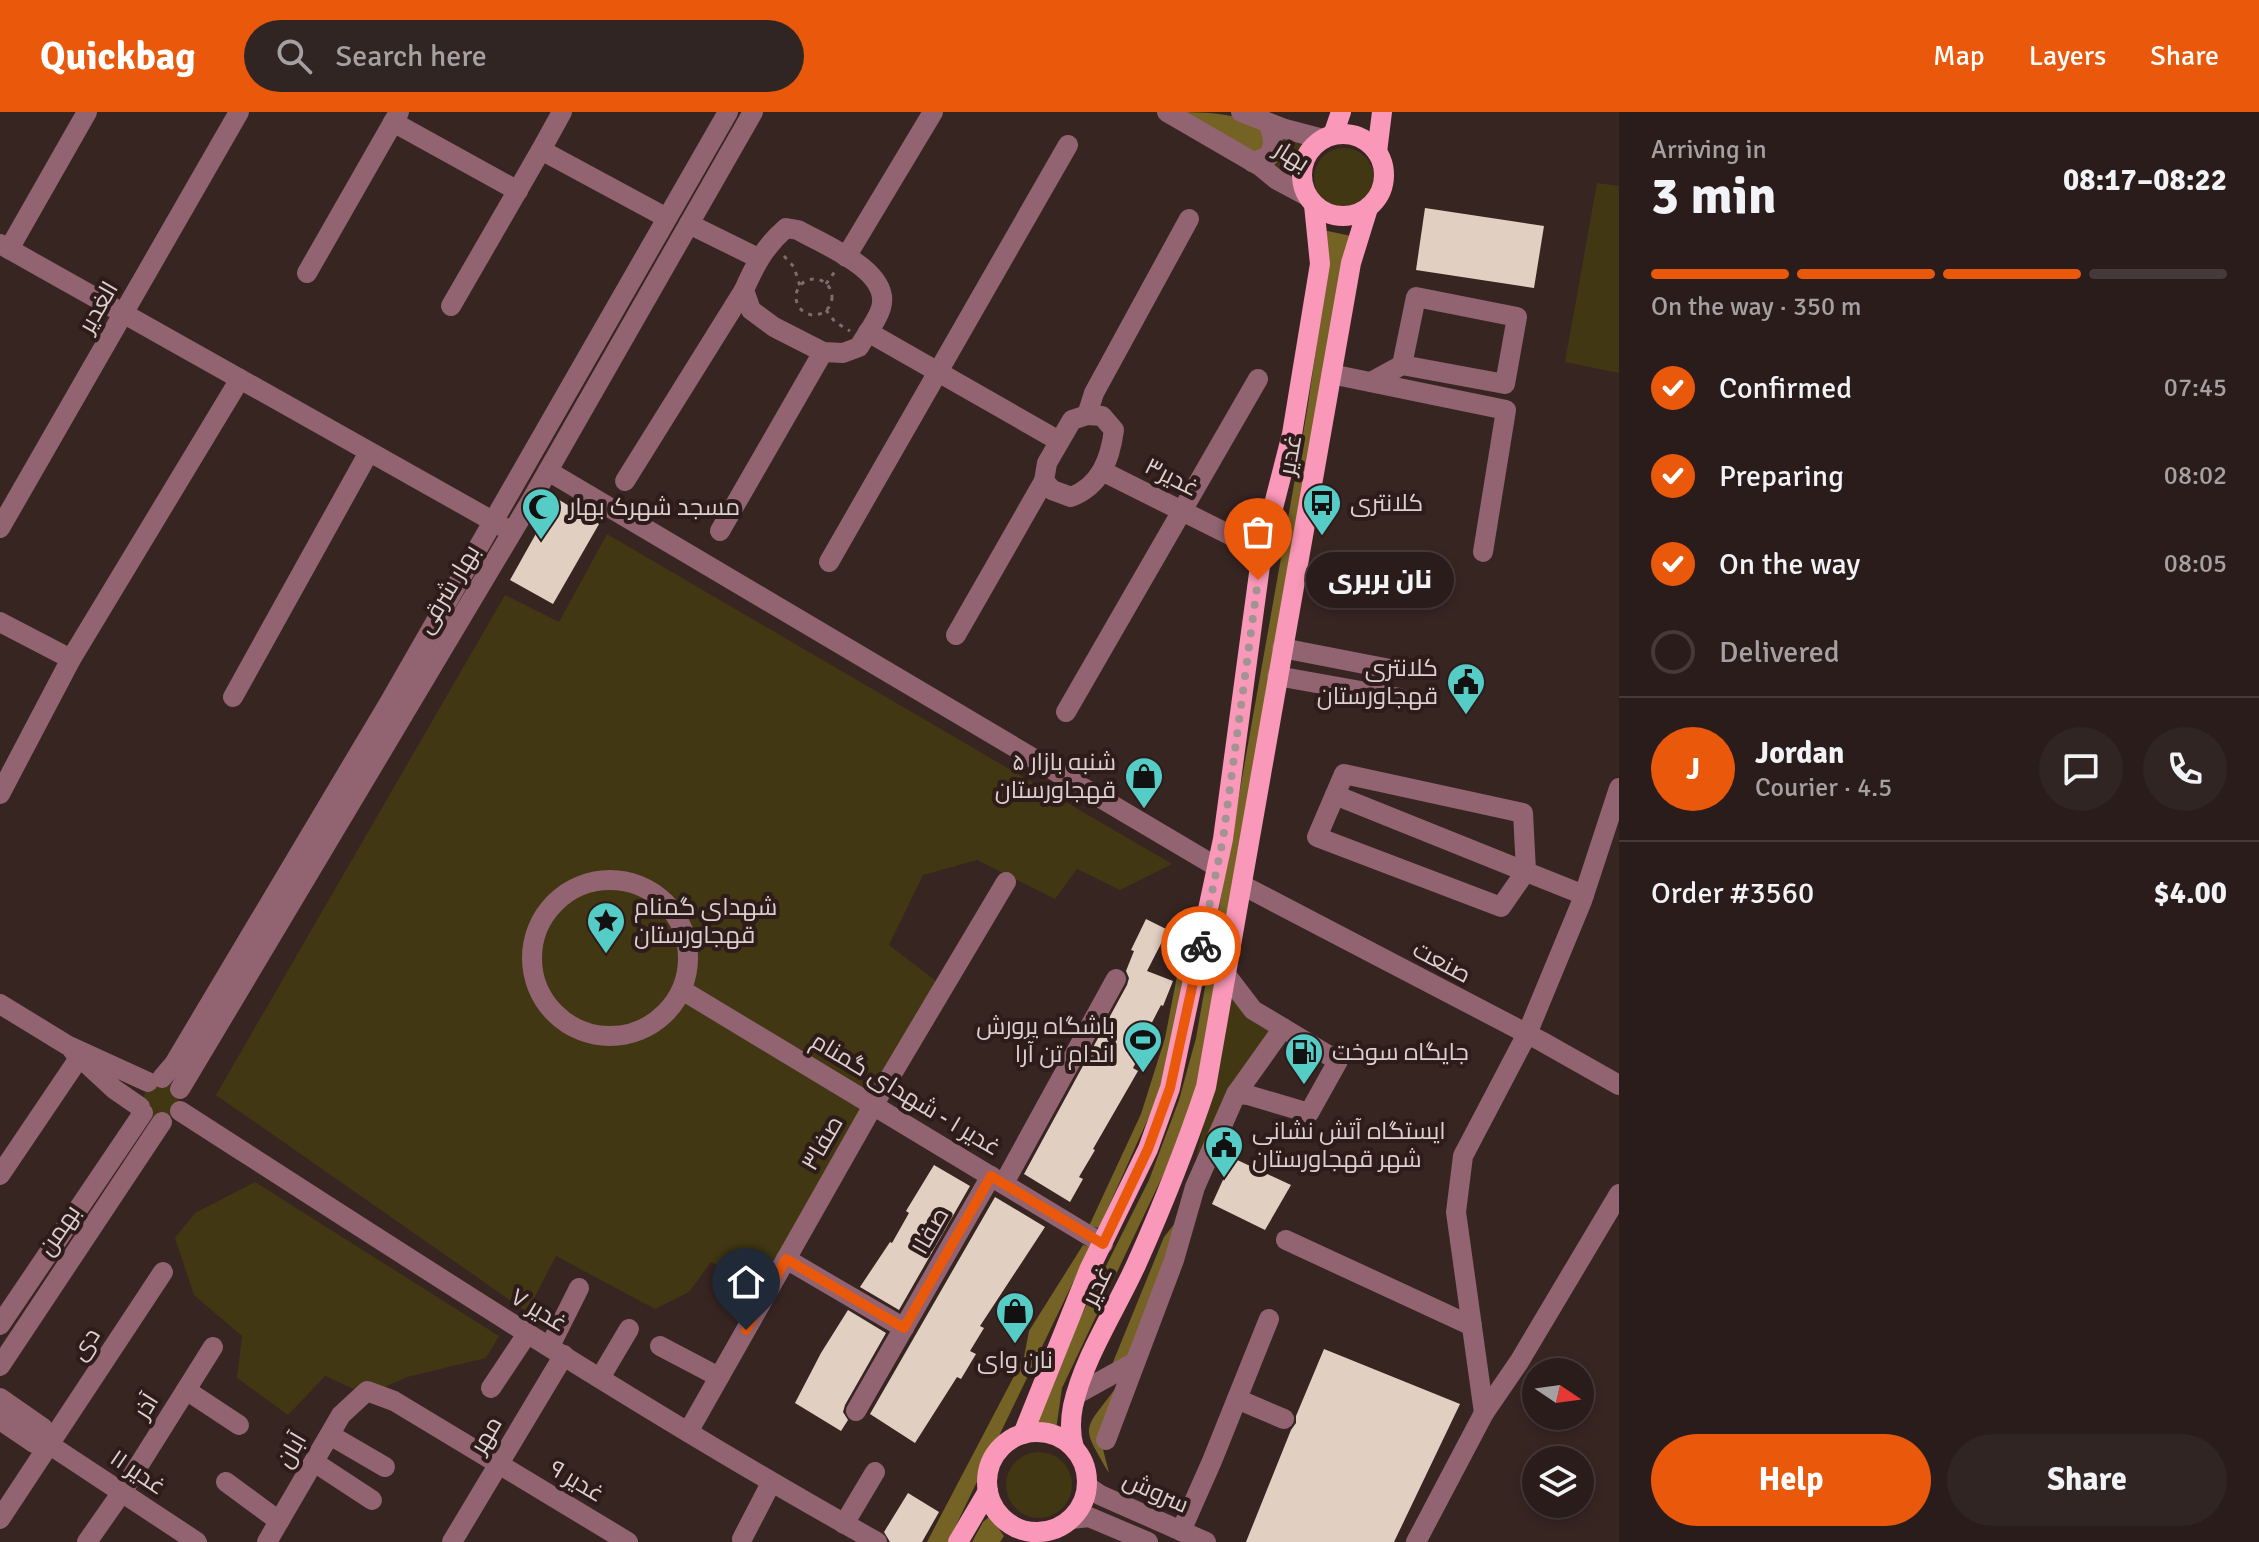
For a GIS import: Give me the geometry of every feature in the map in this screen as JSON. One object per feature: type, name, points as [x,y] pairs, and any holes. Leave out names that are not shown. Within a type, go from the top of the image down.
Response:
[{"type":"main road","points":[[1328,137],[1341,112]]},
{"type":"main road","points":[[1377,152],[1382,112]]},
{"type":"main road","points":[[1353,135],[1377,152],[1384,173],[1383,185],[1368,208],[1346,216],[1335,216],[1311,200],[1302,178],[1304,161],[1313,146],[1328,137],[1353,135]]},
{"type":"main road","name":"غدیر","points":[[1023,1434],[1089,1270],[1148,1149],[1170,1088],[1217,867],[1262,551],[1292,434],[1320,264],[1311,200]]},
{"type":"main road","name":"غدیر","points":[[1074,1448],[1070,1434],[1077,1394],[1086,1368],[1137,1263],[1191,1132],[1206,1087],[1351,263],[1368,208]]},
{"type":"main road","points":[[1023,1434],[1051,1434],[1074,1448],[1085,1466],[1087,1486],[1084,1498],[1071,1519],[1054,1529],[1018,1536],[997,1512],[988,1491],[987,1480],[994,1457],[1010,1440],[1023,1434]]},
{"type":"main road","points":[[958,1542],[988,1491]]},
{"type":"street","points":[[87,112],[4,246],[512,532]]},
{"type":"street","name":"الغدیر","points":[[0,528],[239,112]]},
{"type":"street","points":[[451,306],[562,112]]},
{"type":"street","name":"بهار شرقی","points":[[155,1080],[174,1064],[381,716],[728,112]]},
{"type":"street","name":"بهار شرقی","points":[[180,1089],[548,471],[753,112]]},
{"type":"street","points":[[846,257],[933,112]]},
{"type":"street","name":"بهار","points":[[1167,112],[1311,200]]},
{"type":"street","name":"بهار","points":[[1241,112],[1268,123],[1328,137]]},
{"type":"street","points":[[307,273],[396,117],[518,191]]},
{"type":"street","points":[[1252,162],[1268,157],[1273,148],[1274,139],[1268,123]]},
{"type":"street","points":[[829,562],[1068,145]]},
{"type":"street","points":[[541,150],[667,218]]},
{"type":"street","points":[[1087,415],[1094,393],[1189,219]]},
{"type":"street","points":[[689,224],[764,250]]},
{"type":"street","points":[[625,481],[744,290],[764,250],[786,228],[798,230],[868,270],[881,287],[882,306],[859,347],[843,353],[823,352],[774,327],[751,310],[744,290]]},
{"type":"street","points":[[1371,382],[1402,365],[1505,384],[1517,317],[1416,297],[1402,365]]},
{"type":"street","points":[[868,332],[1059,441]]},
{"type":"street","points":[[720,531],[823,352]]},
{"type":"street","points":[[1331,374],[1506,410],[1483,552]]},
{"type":"street","points":[[0,794],[71,659],[240,379]]},
{"type":"street","points":[[1066,712],[1258,379]]},
{"type":"street","points":[[956,635],[1044,481],[1047,463],[1072,420],[1087,415],[1102,416],[1114,430],[1111,447],[1102,471],[1088,491],[1071,497],[1052,490],[1044,481]]},
{"type":"street","points":[[233,697],[369,452]]},
{"type":"street","points":[[548,471],[1217,867]]},
{"type":"street","name":"غدیر۳","points":[[1102,471],[1262,551]]},
{"type":"street","points":[[0,622],[71,659]]},
{"type":"street","points":[[1282,648],[1390,669]]},
{"type":"street","points":[[1277,676],[1400,698]]},
{"type":"street","points":[[1344,774],[1523,813],[1526,871],[1501,907],[1317,837],[1344,774]]},
{"type":"street","points":[[1335,795],[1584,895]]},
{"type":"street","points":[[1484,1413],[1456,1212],[1463,1156],[1527,1034],[1584,895],[1617,799]]},
{"type":"street","points":[[621,879],[638,884],[655,892],[674,912],[686,936],[689,954],[682,990],[673,1006],[660,1019],[636,1032],[609,1037],[574,1028],[553,1011],[538,988],[532,952],[535,934],[554,903],[584,883],[621,879]]},
{"type":"street","name":"صفا۳","points":[[688,1432],[874,1104],[1006,882]]},
{"type":"street","name":"صنعت","points":[[1242,885],[1619,1085]]},
{"type":"street","points":[[1227,976],[1253,1010],[1338,1061],[1309,1113],[1236,1094]]},
{"type":"street","name":"صفا۱","points":[[856,1411],[902,1320],[998,1180],[1116,979]]},
{"type":"street","name":"غدیر ۱ - شهدای گمنام","points":[[682,990],[1103,1244]]},
{"type":"street","points":[[0,1004],[73,1051],[148,1118],[169,1121],[180,1111],[183,1104],[180,1089],[175,1084],[73,1051]]},
{"type":"street","points":[[1106,1440],[1174,1260],[1195,1187],[1236,1094],[1283,1028]]},
{"type":"street","points":[[0,1175],[73,1051]]},
{"type":"street","points":[[142,1110],[140,1093],[155,1080]]},
{"type":"street","name":"بهمن","points":[[0,1325],[142,1110]]},
{"type":"street","name":"غدیر ۷","points":[[180,1111],[527,1334],[771,1483],[877,1542]]},
{"type":"street","name":"بهمن","points":[[0,1366],[162,1122]]},
{"type":"street","points":[[1159,1210],[1195,1187]]},
{"type":"street","points":[[1416,1542],[1484,1413],[1519,1362],[1619,1194]]},
{"type":"street","points":[[1286,1240],[1472,1326]]},
{"type":"street","points":[[786,1259],[902,1320]]},
{"type":"street","name":"دی","points":[[0,1519],[163,1272]]},
{"type":"street","name":"مهر","points":[[452,1542],[499,1464],[557,1351],[579,1288]]},
{"type":"street","points":[[1181,1531],[1269,1319]]},
{"type":"street","points":[[600,1378],[629,1329]]},
{"type":"street","points":[[491,1388],[527,1334]]},
{"type":"street","points":[[660,1346],[719,1377]]},
{"type":"street","name":"آذر","points":[[87,1542],[213,1347]]},
{"type":"street","points":[[1077,1394],[1135,1362]]},
{"type":"street","points":[[186,1390],[239,1425]]},
{"type":"street","name":"غدیر ۹","points":[[367,1391],[394,1401],[628,1542]]},
{"type":"street","name":"آبان","points":[[268,1542],[341,1415],[367,1391]]},
{"type":"street","points":[[0,1398],[43,1428],[50,1445],[34,1443],[0,1420]]},
{"type":"street","points":[[1237,1399],[1284,1419]]},
{"type":"street","points":[[330,1435],[385,1467]]},
{"type":"street","name":"غدیر ۱۱","points":[[50,1445],[197,1542]]},
{"type":"street","points":[[314,1462],[372,1500]]},
{"type":"street","points":[[844,1524],[875,1472]]},
{"type":"street","points":[[226,1482],[279,1521]]},
{"type":"street","points":[[742,1539],[771,1483]]},
{"type":"street","name":"سروش","points":[[1087,1486],[1100,1495],[1206,1542]]},
{"type":"street","name":"سروش","points":[[1071,1519],[1089,1517],[1148,1542]]},
{"type":"path","points":[[764,250],[794,267],[800,286],[797,302],[804,312],[815,315],[826,310],[832,294],[826,284],[810,279],[800,286]]},
{"type":"path","points":[[826,310],[847,331],[868,332]]},
{"type":"shaded area","points":[[1173,112],[1212,113],[1239,118],[1261,128],[1268,136],[1261,155]]},
{"type":"shaded area","points":[[1274,128],[1313,140],[1297,166],[1299,189],[1268,161]]},
{"type":"shaded area","points":[[1344,148],[1365,157],[1374,178],[1365,199],[1344,208],[1323,199],[1314,178],[1323,157]]},
{"type":"shaded area","points":[[1597,183],[1619,186],[1619,373],[1565,362]]},
{"type":"shaded area","points":[[1323,230],[1351,236],[1196,1088],[1175,1150],[1062,1388],[1056,1430],[1029,1427],[1149,1180],[1179,1100],[1196,1038],[1307,411],[1318,335]]},
{"type":"shaded area","name":"شهدای گمنام قهجاورستان","points":[[607,534],[1172,864],[1120,890],[1077,869],[1055,899],[977,860],[923,875],[889,945],[936,981],[758,1291],[711,1262],[689,1292],[655,1309],[556,1256],[527,1312],[216,1095],[505,595],[559,622]]},
{"type":"shaded area","points":[[1177,976],[1186,981],[1172,1047],[1156,1101],[1099,1228],[1089,1226],[1141,1114],[1165,1038]]},
{"type":"shaded area","points":[[1229,988],[1276,1030],[1236,1087],[1196,1158],[1214,1079]]},
{"type":"shaded area","points":[[161,1083],[174,1088],[179,1101],[174,1114],[161,1119],[148,1114],[143,1101],[148,1088]]},
{"type":"shaded area","points":[[255,1182],[499,1336],[486,1358],[407,1377],[367,1395],[325,1376],[288,1415],[237,1378],[242,1336],[194,1295],[175,1238],[195,1213]]},
{"type":"shaded area","points":[[1176,1222],[1134,1352],[1109,1372],[1164,1237]]},
{"type":"shaded area","points":[[1083,1245],[1090,1247],[948,1542],[927,1542],[1024,1357],[1029,1331]]},
{"type":"shaded area","points":[[1115,1389],[1101,1441],[1109,1473],[1093,1445],[1089,1429]]},
{"type":"shaded area","points":[[1039,1452],[1062,1462],[1072,1485],[1062,1508],[1039,1518],[1016,1508],[1006,1485],[1016,1462]]},
{"type":"shaded area","points":[[990,1516],[1004,1536],[1000,1542],[972,1542],[983,1522]]},
{"type":"building","points":[[1425,208],[1544,226],[1534,288],[1416,270]]},
{"type":"building","points":[[556,498],[599,524],[553,604],[510,580]]},
{"type":"building","points":[[1146,919],[1168,930],[1147,971],[1173,981],[1163,1006],[1146,1034],[1150,1036],[1133,1068],[1138,1071],[1093,1149],[1079,1177],[1083,1179],[1070,1202],[1024,1174],[1127,985],[1129,978],[1126,971],[1134,951],[1131,950]]},
{"type":"building","points":[[1233,1158],[1291,1185],[1265,1230],[1212,1204]]},
{"type":"building","points":[[934,1165],[970,1186],[899,1310],[860,1287],[892,1243],[909,1213],[906,1211]]},
{"type":"building","points":[[995,1197],[1045,1227],[980,1326],[984,1328],[970,1351],[976,1354],[961,1379],[957,1377],[915,1443],[870,1414]]},
{"type":"building","points":[[848,1310],[886,1333],[845,1405],[843,1412],[848,1420],[841,1431],[795,1403]]},
{"type":"building","points":[[1324,1349],[1460,1404],[1394,1542],[1246,1542],[1296,1423],[1296,1416]]},
{"type":"building","points":[[908,1493],[939,1512],[922,1542],[890,1542],[884,1532]]},
{"type":"way so far","points":[[1201,946],[1223,839],[1258,580]]},
{"type":"place","name":"کلانتری","points":[[1322,537]]},
{"type":"place","name":"مسجد شهرک بهار","points":[[541,541]]},
{"type":"place","name":"نان بربری","points":[[1258,580]]},
{"type":"place","name":"کلانتری قهجاورستان","points":[[1466,716]]},
{"type":"place","name":"۵ شنبه بازار قهجاورستان","points":[[1144,810]]},
{"type":"place","name":"شهدای گمنام قهجاورستان","points":[[606,955]]},
{"type":"place","name":"باشگاه پرورش اندام تن آرا","points":[[1143,1074]]},
{"type":"place","name":"جایگاه سوخت","points":[[1304,1086]]},
{"type":"place","name":"ایستگاه آتش نشانی شهر قهجاورستان","points":[[1224,1179]]},
{"type":"place","name":"نان وای","points":[[1015,1345]]},
{"type":"route","points":[[746,1330],[786,1259],[904,1328],[991,1176],[1103,1244],[1148,1149],[1170,1088],[1201,946]]}]
